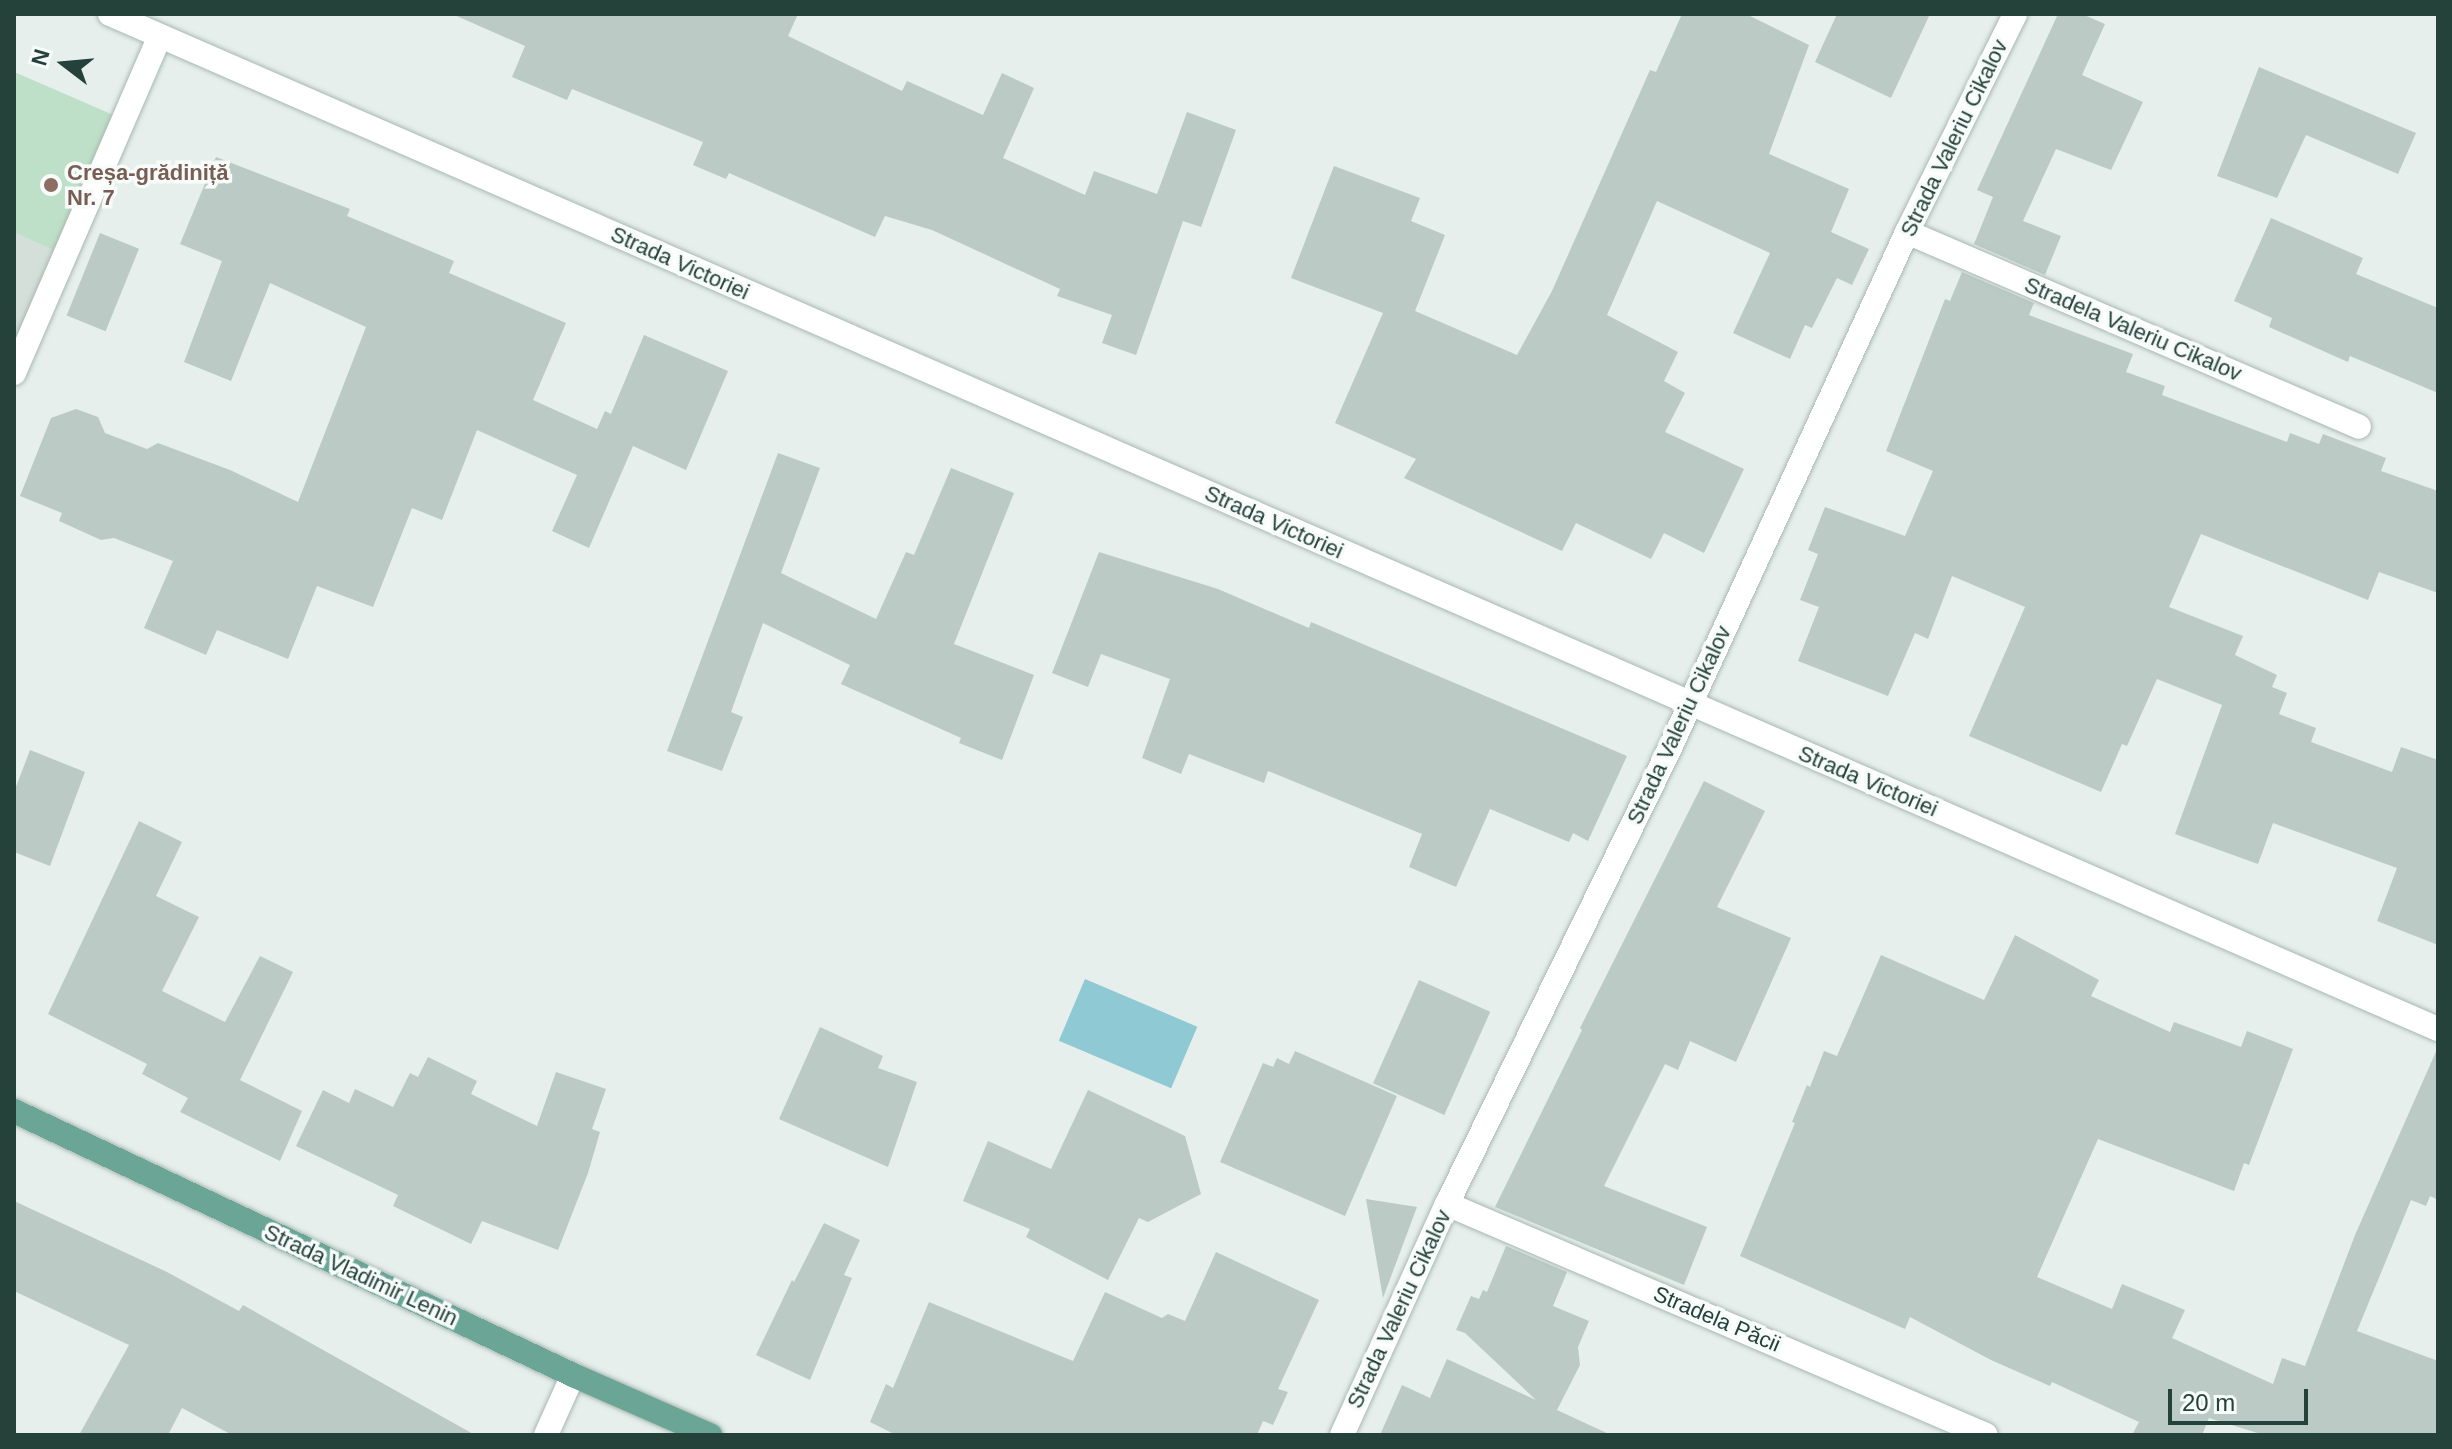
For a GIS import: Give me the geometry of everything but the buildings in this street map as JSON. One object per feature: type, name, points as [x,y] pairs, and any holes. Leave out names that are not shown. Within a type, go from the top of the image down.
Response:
[{"type":"main road","name":"Strada Vladimir Lenin","points":[[14,1111],[573,1375],[710,1435]]},
{"type":"street","name":"Strada Victoriei","points":[[110,14],[2438,1029]]},
{"type":"street","name":"Strada Valeriu Cikalov","points":[[1342,1435],[1447,1204],[1803,465],[1907,232],[2015,14]]},
{"type":"street","points":[[14,373],[160,36]]},
{"type":"street","name":"Stradela Valeriu Cikalov","points":[[1907,232],[2359,427]]},
{"type":"street","name":"Stradela Păcii","points":[[1447,1204],[1986,1435]]},
{"type":"street","points":[[546,1435],[573,1375]]},
{"type":"shaded area","name":"Creșa-grădiniță Nr. 7","points":[[14,72],[120,118],[14,345]]},
{"type":"green space","name":"Creșa-grădiniță Nr. 7","points":[[14,72],[120,118],[58,252],[14,232]]},
{"type":"water","points":[[1085,979],[1197,1027],[1171,1088],[1059,1041]]},
{"type":"place","name":"Creșa-grădiniță Nr. 7","points":[[51,185]]}]
